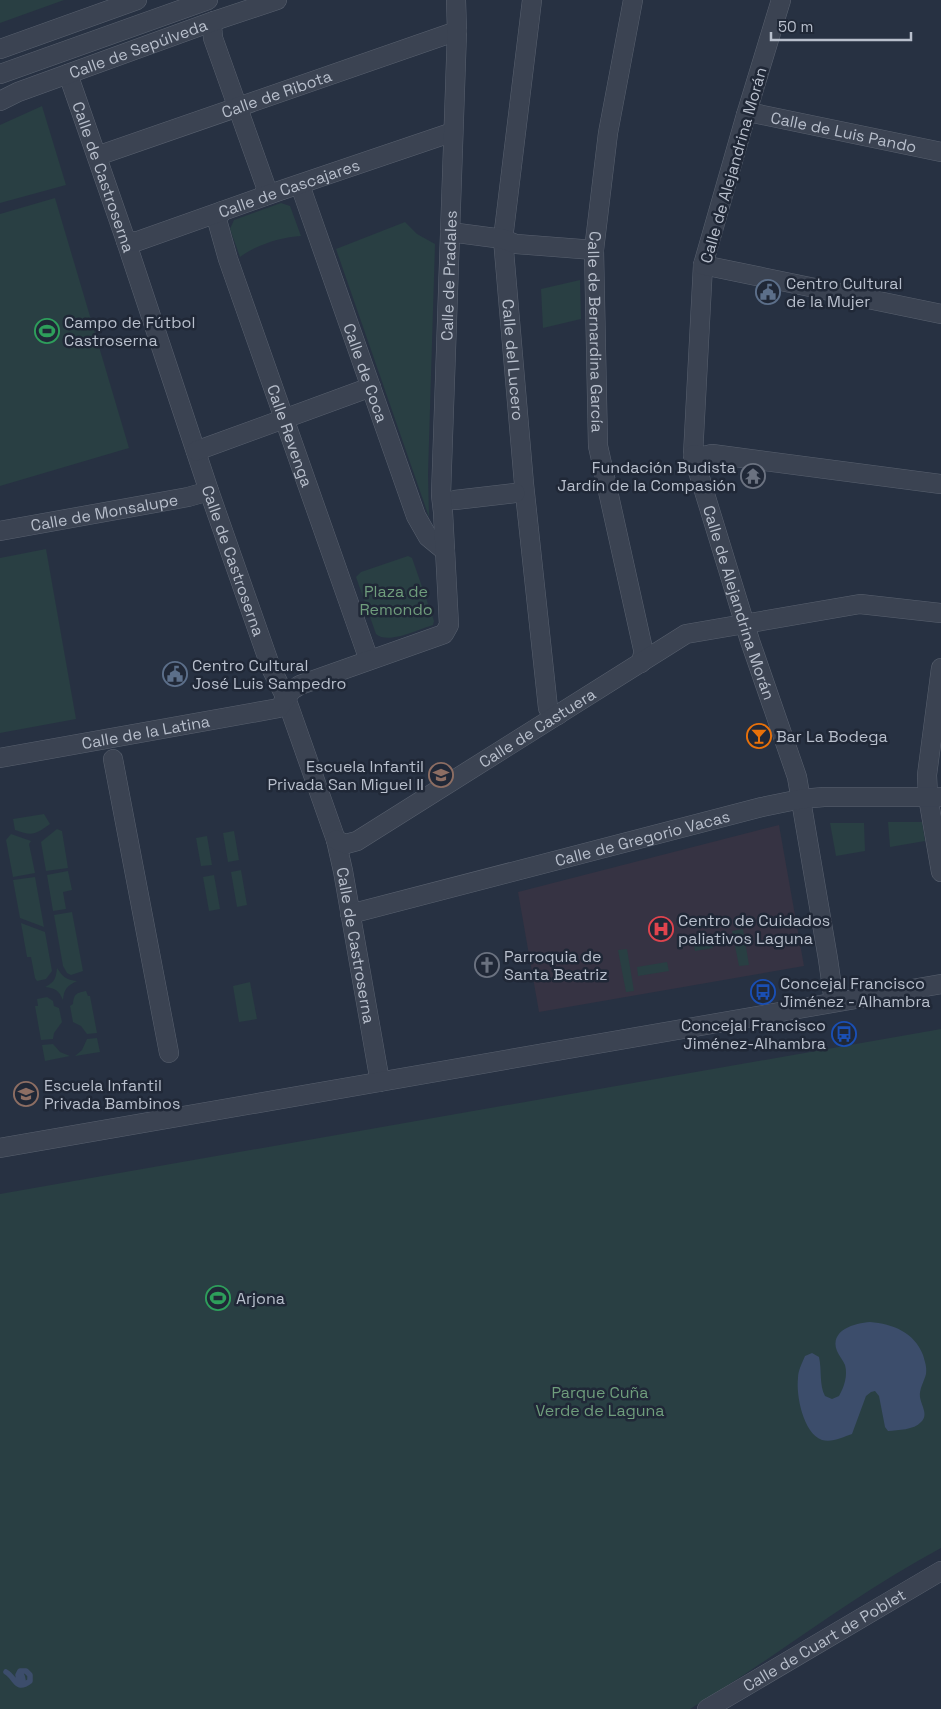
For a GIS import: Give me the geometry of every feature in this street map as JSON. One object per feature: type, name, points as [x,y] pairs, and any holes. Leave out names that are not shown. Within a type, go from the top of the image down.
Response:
[{"type":"street","points":[[0,49],[137,0]]},
{"type":"street","name":"Calle de Sepúlveda","points":[[0,74],[208,0]]},
{"type":"street","name":"Calle de Sepúlveda","points":[[0,101],[18,92],[277,0]]},
{"type":"street","name":"Calle de Pradales","points":[[445,552],[443,512],[440,495],[457,31],[456,0]]},
{"type":"street","name":"Calle del Lucero","points":[[532,0],[502,239],[524,484],[548,708],[551,712],[558,715]]},
{"type":"street","name":"Calle de Bernardina García","points":[[634,0],[608,134],[594,250],[598,446],[643,649],[640,663]]},
{"type":"street","name":"Calle de Alejandrina Morán","points":[[782,0],[702,265],[693,454],[745,623],[797,777],[834,1002]]},
{"type":"street","points":[[214,21],[212,26],[214,38],[266,187],[264,196]]},
{"type":"street","name":"Calle de Ribota","points":[[97,156],[457,31]]},
{"type":"street","name":"Calle de Castroserna","points":[[68,74],[209,491],[272,668],[286,698],[336,840],[380,1082]]},
{"type":"street","name":"Calle de Luis Pando","points":[[746,115],[753,113],[941,152]]},
{"type":"street","name":"Calle de Cascajares","points":[[126,241],[138,241],[453,132]]},
{"type":"street","name":"Calle de Coca","points":[[300,185],[416,516],[428,537],[445,552]]},
{"type":"street","name":"Calle Revenga","points":[[222,212],[217,220],[220,234],[283,420],[370,660]]},
{"type":"street","points":[[450,232],[502,239],[516,244],[594,250]]},
{"type":"street","points":[[702,265],[941,314]]},
{"type":"street","points":[[196,451],[371,387]]},
{"type":"street","points":[[693,454],[704,456],[712,454],[941,484]]},
{"type":"street","name":"Calle de Monsalupe","points":[[0,531],[188,497],[209,491]]},
{"type":"street","points":[[455,500],[515,493]]},
{"type":"street","points":[[286,698],[292,690],[300,685],[444,634],[448,624],[445,552]]},
{"type":"street","name":"Calle de Castuera","points":[[336,840],[346,844],[357,841],[686,634],[860,604],[941,613]]},
{"type":"street","points":[[941,668],[927,775],[934,797],[941,872]]},
{"type":"street","name":"Calle de la Latina","points":[[0,758],[279,708],[286,698]]},
{"type":"street","points":[[113,759],[169,1053]]},
{"type":"street","name":"Calle de Gregorio Vacas","points":[[350,914],[753,810],[801,800],[824,797],[934,797]]},
{"type":"street","points":[[0,1146],[941,984]]},
{"type":"street","name":"Calle de Cuart de Poblet","points":[[707,1709],[941,1570]]},
{"type":"shaded area","name":"Centro de Cuidados paliativos Laguna","points":[[779,825],[804,966],[539,1012],[518,892]]},
{"type":"green space","points":[[0,0],[64,0],[0,23]]},
{"type":"green space","points":[[42,106],[66,185],[0,203],[0,125]]},
{"type":"green space","name":"Campo de Fútbol Castroserna","points":[[55,198],[129,448],[0,486],[0,214]]},
{"type":"green space","points":[[281,203],[290,206],[301,236],[269,242],[240,257],[230,229],[234,220]]},
{"type":"green space","points":[[405,222],[417,234],[435,244],[428,474],[429,517],[336,249]]},
{"type":"green space","points":[[580,280],[581,319],[543,328],[541,289]]},
{"type":"green space","points":[[46,549],[76,719],[0,733],[0,558]]},
{"type":"green space","name":"Plaza de Remondo","points":[[408,556],[412,558],[434,621],[433,625],[396,637],[381,637],[376,634],[356,577],[361,572]]},
{"type":"green space","points":[[44,814],[50,824],[41,830],[30,834],[15,830],[13,819]]},
{"type":"green space","points":[[888,822],[922,822],[925,841],[890,847]]},
{"type":"green space","points":[[830,823],[864,823],[865,851],[836,856]]},
{"type":"green space","points":[[57,829],[62,831],[68,868],[46,871],[41,842]]},
{"type":"green space","points":[[234,831],[239,860],[228,862],[223,833]]},
{"type":"green space","points":[[11,834],[31,841],[29,844],[35,873],[13,877],[6,840]]},
{"type":"green space","points":[[207,836],[212,865],[201,866],[196,838]]},
{"type":"green space","points":[[241,870],[247,905],[237,907],[231,872]]},
{"type":"green space","points":[[68,871],[72,890],[63,892],[66,909],[53,911],[47,875]]},
{"type":"green space","points":[[214,875],[220,909],[209,911],[203,877]]},
{"type":"green space","points":[[35,877],[44,927],[20,918],[13,880]]},
{"type":"green space","points":[[72,912],[83,971],[71,975],[67,973],[63,966],[54,915]]},
{"type":"green space","points":[[21,923],[45,932],[52,971],[46,979],[37,981],[35,978],[31,957],[27,957]]},
{"type":"green space","points":[[743,929],[749,965],[739,966],[732,931]]},
{"type":"green space","points":[[711,934],[713,948],[695,951],[693,940],[683,943],[682,939]]},
{"type":"green space","points":[[627,949],[634,991],[626,992],[618,950]]},
{"type":"green space","points":[[667,962],[669,971],[638,976],[637,967]]},
{"type":"green space","points":[[57,968],[65,978],[77,981],[67,988],[63,1000],[57,990],[45,987],[54,979]]},
{"type":"green space","points":[[250,982],[257,1019],[239,1022],[233,986]]},
{"type":"green space","points":[[86,991],[88,996],[90,996],[97,1033],[87,1034],[81,1026],[73,1022],[70,1006],[73,1004],[77,994]]},
{"type":"green space","points":[[47,997],[53,1001],[54,1006],[59,1008],[62,1022],[54,1033],[53,1039],[41,1040],[35,1006],[38,1006],[37,999]]},
{"type":"green space","name":"Parque Cuña Verde de Laguna","points":[[941,1029],[941,1548],[908,1566],[845,1606],[753,1669],[690,1709],[0,1709],[0,1194]]},
{"type":"green space","points":[[97,1038],[100,1052],[75,1056],[82,1050],[87,1039]]},
{"type":"green space","points":[[53,1044],[60,1052],[70,1056],[45,1061],[42,1045]]},
{"type":"water","points":[[870,1322],[895,1327],[914,1340],[919,1347],[926,1364],[926,1374],[920,1394],[924,1413],[923,1419],[918,1425],[910,1428],[888,1431],[885,1427],[879,1396],[875,1391],[866,1396],[852,1434],[834,1440],[822,1440],[810,1430],[802,1413],[798,1394],[798,1375],[801,1364],[805,1356],[812,1353],[819,1357],[822,1387],[825,1396],[832,1399],[839,1396],[844,1385],[846,1373],[845,1365],[837,1351],[837,1338],[840,1333],[851,1326]]},
{"type":"waterway","points":[[6,1672],[19,1685],[30,1681],[30,1675],[26,1671],[20,1671],[18,1675],[19,1680],[23,1680],[22,1676]]},
{"type":"place","name":"Centro Cultural de la Mujer","points":[[768,292]]},
{"type":"place","name":"Campo de Fútbol Castroserna","points":[[47,331]]},
{"type":"place","name":"Fundación Budista Jardín de la Compasión","points":[[753,476]]},
{"type":"place","name":"Centro Cultural José Luis Sampedro","points":[[175,674]]},
{"type":"place","name":"Bar La Bodega","points":[[759,736]]},
{"type":"place","name":"Escuela Infantil Privada San Miguel II","points":[[441,775]]},
{"type":"place","name":"Centro de Cuidados paliativos Laguna","points":[[661,929]]},
{"type":"place","name":"Parroquia de Santa Beatriz","points":[[487,965]]},
{"type":"place","name":"Concejal Francisco Jiménez - Alhambra","points":[[763,992]]},
{"type":"place","name":"Concejal Francisco Jiménez-Alhambra","points":[[844,1034]]},
{"type":"place","name":"Escuela Infantil Privada Bambinos","points":[[26,1094]]},
{"type":"place","name":"Arjona","points":[[218,1298]]}]
